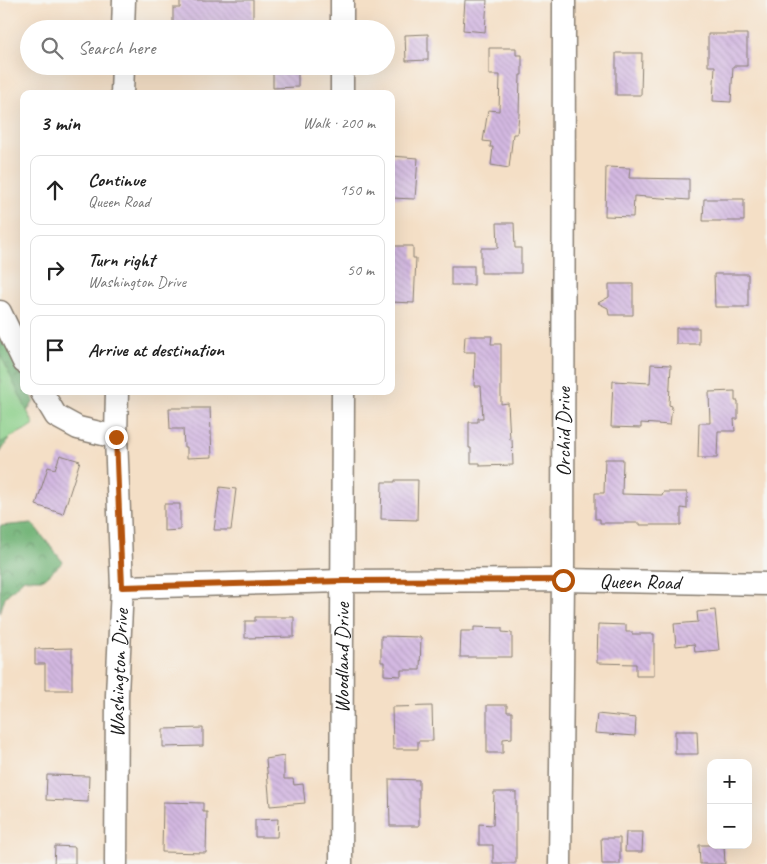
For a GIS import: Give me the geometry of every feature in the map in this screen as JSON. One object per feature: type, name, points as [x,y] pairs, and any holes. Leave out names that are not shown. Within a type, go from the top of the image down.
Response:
[{"type":"street","points":[[123,20],[124,0]]},
{"type":"street","points":[[342,0],[342,20]]},
{"type":"street","name":"Orchid Drive","points":[[560,864],[563,580],[564,0]]},
{"type":"street","points":[[122,90],[123,75]]},
{"type":"street","points":[[342,75],[342,90]]},
{"type":"street","points":[[0,312],[20,354]]},
{"type":"street","points":[[43,395],[56,416],[78,428],[116,437]]},
{"type":"street","name":"Washington Drive","points":[[116,864],[117,695],[122,587],[116,437],[117,395]]},
{"type":"street","name":"Woodland Drive","points":[[341,864],[343,395]]},
{"type":"street","name":"Queen Road","points":[[122,587],[343,581],[563,580],[767,584]]},
{"type":"green space","points":[[0,327],[20,370],[20,395],[32,395],[34,401],[0,453]]},
{"type":"green space","points":[[0,354],[34,425],[0,443]]},
{"type":"green space","points":[[32,523],[63,562],[44,579],[24,579],[5,597],[0,613],[0,526]]},
{"type":"building","points":[[180,0],[253,0],[253,20],[173,20],[173,8],[180,8]]},
{"type":"building","points":[[465,0],[487,0],[485,32],[463,30]]},
{"type":"building","points":[[428,34],[428,60],[406,61],[405,35]]},
{"type":"building","points":[[708,34],[747,34],[747,66],[733,66],[731,102],[713,101],[715,66],[708,66]]},
{"type":"building","points":[[489,48],[516,48],[516,55],[522,55],[517,134],[513,134],[509,168],[491,165],[493,147],[490,147],[491,142],[483,141],[488,110],[499,111],[500,75],[489,75]]},
{"type":"building","points":[[616,53],[642,53],[641,95],[616,95]]},
{"type":"building","points":[[273,75],[298,75],[298,87],[273,88]]},
{"type":"building","points":[[395,156],[418,158],[415,199],[395,198]]},
{"type":"building","points":[[606,167],[630,168],[629,178],[689,179],[689,200],[634,196],[633,217],[605,216]]},
{"type":"building","points":[[704,199],[744,199],[744,221],[703,221]]},
{"type":"building","points":[[497,223],[514,223],[515,248],[521,248],[521,273],[481,273],[481,248],[498,248]]},
{"type":"building","points":[[395,246],[413,246],[413,258],[416,258],[414,303],[395,302]]},
{"type":"building","points":[[451,266],[474,266],[474,285],[451,285]]},
{"type":"building","points":[[714,274],[748,274],[748,307],[715,307]]},
{"type":"building","points":[[609,284],[633,284],[633,315],[609,315],[608,308],[598,303],[609,297]]},
{"type":"building","points":[[676,328],[699,328],[699,344],[676,344]]},
{"type":"building","points":[[465,336],[492,336],[491,344],[501,344],[501,404],[508,403],[513,465],[480,466],[480,463],[471,463],[469,422],[478,422],[478,418],[483,418],[481,386],[474,386],[475,352],[464,352]]},
{"type":"building","points":[[651,364],[671,365],[669,405],[672,406],[670,425],[641,423],[641,428],[611,427],[613,381],[650,383]]},
{"type":"building","points":[[735,391],[735,401],[738,401],[738,419],[734,419],[735,431],[718,431],[717,458],[698,458],[699,423],[710,423],[709,392]]},
{"type":"building","points":[[169,408],[210,408],[212,457],[187,458],[187,447],[184,447],[183,429],[170,429]]},
{"type":"building","points":[[60,455],[80,461],[63,514],[36,505],[48,467],[55,469]]},
{"type":"building","points":[[605,459],[623,459],[622,494],[662,495],[663,492],[687,492],[687,509],[681,508],[681,525],[600,523],[600,519],[595,519],[595,493],[604,493]]},
{"type":"building","points":[[395,480],[418,480],[417,520],[381,519],[382,482],[395,482]]},
{"type":"building","points":[[220,487],[236,489],[231,530],[214,530]]},
{"type":"building","points":[[164,504],[180,504],[180,530],[164,531]]},
{"type":"building","points":[[715,610],[719,650],[695,652],[694,644],[676,646],[674,624],[698,622],[697,612]]},
{"type":"building","points":[[255,617],[294,617],[294,637],[245,638],[245,621],[255,621]]},
{"type":"building","points":[[598,624],[626,625],[626,632],[632,632],[632,634],[654,634],[654,676],[636,676],[636,664],[597,663]]},
{"type":"building","points":[[474,627],[502,628],[502,632],[512,633],[512,657],[460,657],[461,631],[474,631]]},
{"type":"building","points":[[381,636],[421,637],[420,670],[401,670],[401,676],[384,675],[384,662],[381,662]]},
{"type":"building","points":[[72,648],[72,690],[45,690],[45,664],[35,664],[35,649]]},
{"type":"building","points":[[487,705],[507,705],[507,712],[512,712],[512,738],[503,739],[503,753],[487,753]]},
{"type":"building","points":[[432,706],[433,741],[418,741],[418,749],[393,749],[392,707]]},
{"type":"building","points":[[597,714],[636,718],[635,736],[595,733]]},
{"type":"building","points":[[203,728],[203,746],[163,747],[163,729]]},
{"type":"building","points":[[675,731],[697,731],[698,754],[675,754]]},
{"type":"building","points":[[284,756],[284,779],[293,779],[294,785],[303,784],[305,803],[270,806],[266,759]]},
{"type":"building","points":[[47,775],[89,776],[88,802],[46,800]]},
{"type":"building","points":[[389,779],[419,780],[419,826],[390,826]]},
{"type":"building","points":[[494,792],[516,792],[516,863],[493,863],[493,845],[479,845],[479,824],[493,825]]},
{"type":"building","points":[[163,802],[203,803],[203,812],[207,812],[206,853],[162,852]]},
{"type":"building","points":[[278,819],[277,837],[255,837],[255,820]]},
{"type":"building","points":[[626,832],[643,832],[642,852],[625,852]]},
{"type":"building","points":[[601,838],[620,838],[620,864],[602,864]]},
{"type":"building","points":[[699,845],[707,845],[707,849],[724,849],[725,864],[700,864]]},
{"type":"building","points":[[55,846],[75,847],[75,864],[54,864]]},
{"type":"route","points":[[116,437],[122,587],[343,581],[563,580]]}]
